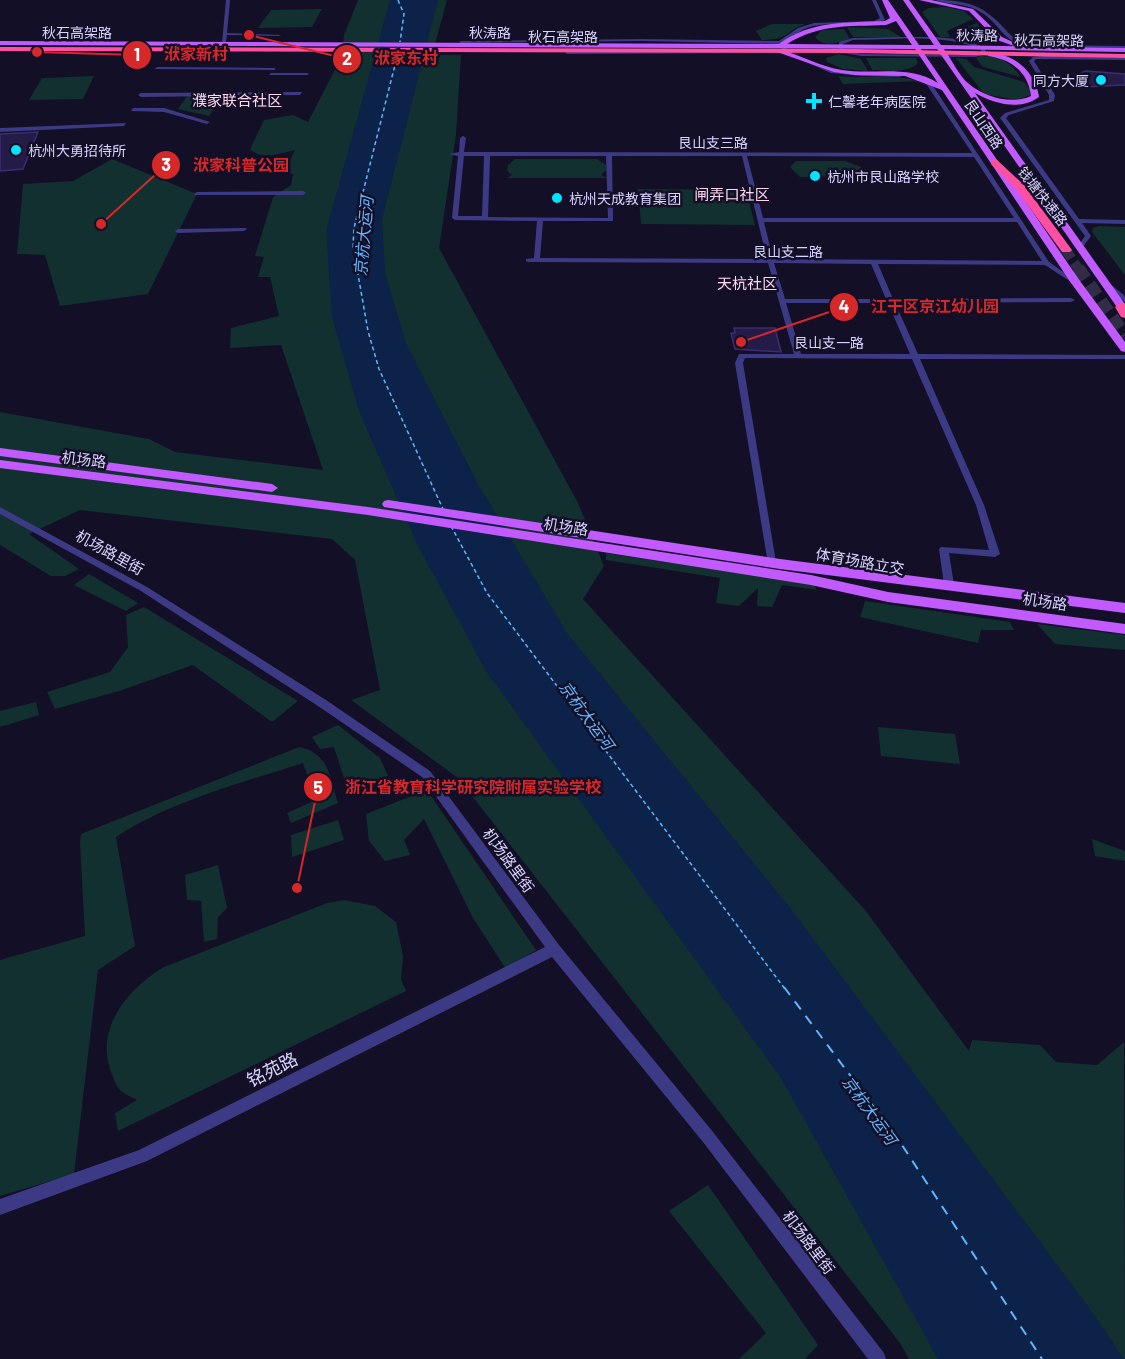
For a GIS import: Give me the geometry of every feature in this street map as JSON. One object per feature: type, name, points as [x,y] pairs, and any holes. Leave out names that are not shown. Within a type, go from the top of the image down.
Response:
[{"type":"highway","points":[[76,47],[274,42],[442,45]]},
{"type":"highway","name":"秋石高架路","points":[[0,47],[1125,53]]},
{"type":"highway","points":[[76,47],[180,53],[372,52]]},
{"type":"highway","name":"钱塘快速路","points":[[994,162],[1020,187],[1066,250]]},
{"type":"main road","name":"艮山西路","points":[[906,0],[1124,308]]},
{"type":"main road","points":[[922,0],[965,8],[977,14],[1000,40],[1039,50]]},
{"type":"main road","points":[[772,45],[785,44],[804,31],[821,26],[876,25],[891,22],[894,20],[886,2]]},
{"type":"main road","name":"艮山西路","points":[[886,2],[1076,283],[1125,349]]},
{"type":"main road","points":[[919,19],[919,10],[927,7],[949,6],[974,14],[993,41],[972,47]]},
{"type":"main road","points":[[829,45],[812,39],[808,34],[813,30],[830,26],[880,27],[900,32],[913,42]]},
{"type":"main road","points":[[210,44],[225,38],[458,45]]},
{"type":"main road","name":"秋涛路","points":[[0,47],[349,43],[829,45],[972,47],[1125,53]]},
{"type":"main road","points":[[0,47],[343,53],[448,52],[458,45]]},
{"type":"main road","name":"秋涛路","points":[[458,45],[567,53],[990,55],[1039,50]]},
{"type":"main road","points":[[997,129],[995,114],[1034,103],[1043,96],[1040,87],[1020,62],[1024,57],[1039,50]]},
{"type":"main road","points":[[343,53],[448,52]]},
{"type":"main road","points":[[783,53],[798,55],[842,72],[921,75],[933,81],[950,96]]},
{"type":"main road","points":[[833,53],[825,54],[822,60],[825,65],[843,70],[898,71],[918,66],[922,54]]},
{"type":"main road","points":[[963,81],[983,96],[993,100],[1022,102],[1035,97],[1034,87],[1017,65],[1006,57],[990,55]]},
{"type":"main road","name":"机场路","points":[[0,452],[549,534],[811,580],[888,597],[1125,629]]},
{"type":"main road","name":"机场路","points":[[0,464],[369,506]]},
{"type":"main road","name":"机场路","points":[[549,534],[1125,608]]},
{"type":"main road","name":"体育场路立交","points":[[776,563],[934,592]]},
{"type":"main road","name":"体育场路立交","points":[[811,580],[934,592],[1125,618]]},
{"type":"street","points":[[228,0],[225,38],[279,34]]},
{"type":"street","points":[[781,42],[806,26],[883,19],[874,0]]},
{"type":"street","points":[[936,0],[981,10],[1008,39],[1039,50],[1048,57]]},
{"type":"street","points":[[841,47],[841,43],[853,39],[944,40],[972,42],[983,48],[1039,50]]},
{"type":"street","points":[[556,41],[580,44]]},
{"type":"street","points":[[458,45],[556,41],[781,42],[804,46],[841,47],[845,52],[862,55],[975,56],[984,54],[983,48]]},
{"type":"street","points":[[781,42],[783,53]]},
{"type":"street","points":[[783,53],[803,47],[841,47]]},
{"type":"street","points":[[783,53],[831,72],[906,76],[924,80],[929,84],[1047,263],[1076,283]]},
{"type":"street","points":[[1080,247],[1088,236],[1003,118],[1007,114],[1050,101],[1052,95],[1031,61],[1035,58],[1125,53]]},
{"type":"street","points":[[157,68],[307,74]]},
{"type":"street","points":[[141,95],[300,93]]},
{"type":"street","points":[[133,110],[164,110],[207,122]]},
{"type":"street","points":[[0,130],[124,124]]},
{"type":"street","points":[[463,138],[455,218],[611,220],[609,154]]},
{"type":"street","points":[[485,219],[487,153]]},
{"type":"street","name":"艮山支三路","points":[[452,154],[975,156]]},
{"type":"street","points":[[744,154],[771,262],[798,355]]},
{"type":"street","points":[[197,194],[303,194]]},
{"type":"street","points":[[537,260],[540,219]]},
{"type":"street","points":[[761,220],[1020,220]]},
{"type":"street","points":[[1076,221],[1125,222]]},
{"type":"street","points":[[178,231],[244,229]]},
{"type":"street","name":"艮山支二路","points":[[528,260],[1047,263]]},
{"type":"street","points":[[874,263],[980,505],[995,554],[944,549],[949,585]]},
{"type":"street","points":[[783,301],[1071,300]]},
{"type":"street","name":"艮山支一路","points":[[776,563],[739,363],[742,356],[748,354],[1125,357]]},
{"type":"street","name":"机场路里街","points":[[0,510],[144,589],[322,703],[426,774],[554,949],[708,1137],[878,1359]]},
{"type":"street","name":"铭苑路","points":[[0,1206],[142,1156],[554,949]]},
{"type":"green space","points":[[358,0],[447,0],[432,55],[461,55],[456,135],[439,248],[578,503],[604,566],[583,599],[865,910],[969,1051],[972,1040],[1040,1045],[1056,1062],[1097,1065],[1124,1042],[1125,1359],[909,1359],[900,1343],[458,778],[351,700],[380,690],[355,560],[332,539],[80,510],[29,534],[79,569],[65,576],[51,576],[0,545],[0,412],[149,439],[175,452],[323,470],[281,345],[230,348],[231,328],[279,316],[270,277],[258,277],[264,257],[255,256],[273,197],[291,185],[293,174],[284,172],[295,150],[260,155],[250,149],[264,120],[293,115],[308,122],[342,56],[344,35]]},
{"type":"green space","points":[[946,7],[964,11],[973,19],[947,31],[950,37],[940,37],[922,12],[929,8]]},
{"type":"green space","points":[[322,9],[312,27],[258,28],[271,10]]},
{"type":"green space","points":[[977,23],[990,39],[989,41],[983,43],[957,35],[958,31]]},
{"type":"green space","points":[[772,24],[806,24],[782,37],[762,40],[756,31]]},
{"type":"green space","points":[[847,27],[888,29],[901,37],[853,37]]},
{"type":"green space","points":[[844,29],[850,39],[827,44],[815,37],[822,30]]},
{"type":"green space","points":[[839,54],[861,59],[868,71],[843,69],[827,62],[826,58]]},
{"type":"green space","points":[[980,56],[1004,60],[1021,77],[983,67],[976,58]]},
{"type":"green space","points":[[866,58],[916,58],[918,63],[902,70],[872,70]]},
{"type":"green space","points":[[956,58],[966,59],[974,67],[1024,82],[1031,95],[1017,100],[984,94]]},
{"type":"green space","points":[[94,76],[83,99],[29,100],[42,78]]},
{"type":"green space","points":[[838,76],[901,78],[922,81],[843,84]]},
{"type":"green space","points":[[187,96],[224,96],[209,116],[178,109]]},
{"type":"green space","points":[[112,159],[197,194],[148,294],[60,306],[45,255],[17,254],[23,184],[73,181]]},
{"type":"green space","points":[[515,159],[597,159],[606,165],[606,170],[601,175],[607,178],[507,178],[512,175],[507,171],[508,165]]},
{"type":"green space","points":[[796,161],[845,161],[861,167],[861,176],[800,177],[790,167]]},
{"type":"green space","points":[[638,189],[746,190],[755,225],[641,224]]},
{"type":"green space","points":[[1099,226],[1125,227],[1125,275],[1092,232],[1093,228]]},
{"type":"green space","points":[[606,553],[813,584],[817,590],[782,585],[772,607],[757,606],[758,588],[739,606],[716,603],[720,578],[606,560]]},
{"type":"green space","points":[[89,574],[138,603],[126,611],[74,585]]},
{"type":"green space","points":[[865,601],[1010,622],[1014,630],[981,630],[978,643],[860,617]]},
{"type":"green space","points":[[144,607],[298,701],[272,722],[193,665],[119,691],[55,709],[47,692],[110,672],[128,647],[126,615]]},
{"type":"green space","points":[[1037,624],[1125,635],[1125,650],[1055,644]]},
{"type":"green space","points":[[36,702],[39,715],[0,727],[0,711]]},
{"type":"green space","points":[[338,725],[380,758],[388,776],[349,794],[334,747],[320,749],[312,737]]},
{"type":"green space","points":[[878,727],[955,734],[960,764],[881,756]]},
{"type":"green space","points":[[299,747],[309,750],[322,760],[330,775],[338,803],[291,823],[287,813],[316,800],[303,763],[183,803],[137,824],[116,837],[135,946],[98,970],[74,1174],[0,1196],[0,960],[85,936],[81,834]]},
{"type":"green space","points":[[427,790],[536,950],[506,969],[473,918],[424,819],[404,840],[410,855],[385,861],[369,841],[366,814]]},
{"type":"green space","points":[[338,820],[344,840],[292,857],[291,835]]},
{"type":"green space","points":[[1092,839],[1125,851],[1125,861],[1095,856]]},
{"type":"green space","points":[[218,865],[227,908],[218,917],[217,939],[204,942],[201,901],[187,900],[185,875]]},
{"type":"green space","points":[[344,900],[375,906],[396,922],[403,956],[401,980],[406,991],[118,1131],[115,1113],[137,1100],[118,1088],[115,1083],[107,1053],[108,1038],[112,1023],[128,997],[164,967],[327,903]]},
{"type":"green space","points":[[708,1185],[818,1345],[805,1359],[739,1359],[766,1333],[669,1211]]},
{"type":"water","name":"京杭大运河","points":[[390,0],[438,0],[382,220],[385,273],[406,343],[478,484],[567,633],[791,909],[1088,1306],[1124,1359],[938,1359],[781,1078],[486,671],[417,544],[359,411],[332,317],[326,231]]},
{"type":"building","name":"同方大厦","points":[[1086,71],[1125,74],[1125,85],[1082,87],[1075,75]]},
{"type":"building","name":"杭州大勇招待所","points":[[38,132],[23,169],[0,171],[0,134]]},
{"type":"building","points":[[734,328],[775,328],[781,352],[735,349],[731,333],[735,333]]},
{"type":"ferry route","points":[[398,0],[404,14],[400,42]]},
{"type":"ferry route","points":[[398,53],[354,228],[353,246],[368,331],[379,369],[443,509]]},
{"type":"ferry route","points":[[451,526],[487,593],[785,989]]},
{"type":"ferry route","points":[[784,987],[900,1142],[1042,1359]]},
{"type":"tunnel","points":[[1066,250],[1079,270]]},
{"type":"tunnel","points":[[1078,268],[1125,336]]},
{"type":"place","name":"洑家东村","points":[[249,35]]},
{"type":"place","name":"洑家新村","points":[[37,52]]},
{"type":"place","name":"同方大厦","points":[[1101,80]]},
{"type":"place","name":"仁馨老年病医院","points":[[814,101]]},
{"type":"place","name":"杭州大勇招待所","points":[[16,150]]},
{"type":"place","name":"杭州市艮山路学校","points":[[815,176]]},
{"type":"place","name":"杭州天成教育集团","points":[[557,198]]},
{"type":"place","name":"洑家科普公园","points":[[101,224]]},
{"type":"place","name":"江干区京江幼儿园","points":[[741,342]]},
{"type":"place","name":"浙江省教育科学研究院附属实验学校","points":[[297,888]]},
{"type":"district","name":"濮家联合社区","points":[[237,100]]},
{"type":"district","name":"闸弄口社区","points":[[732,194]]},
{"type":"district","name":"天杭社区","points":[[747,283]]}]
